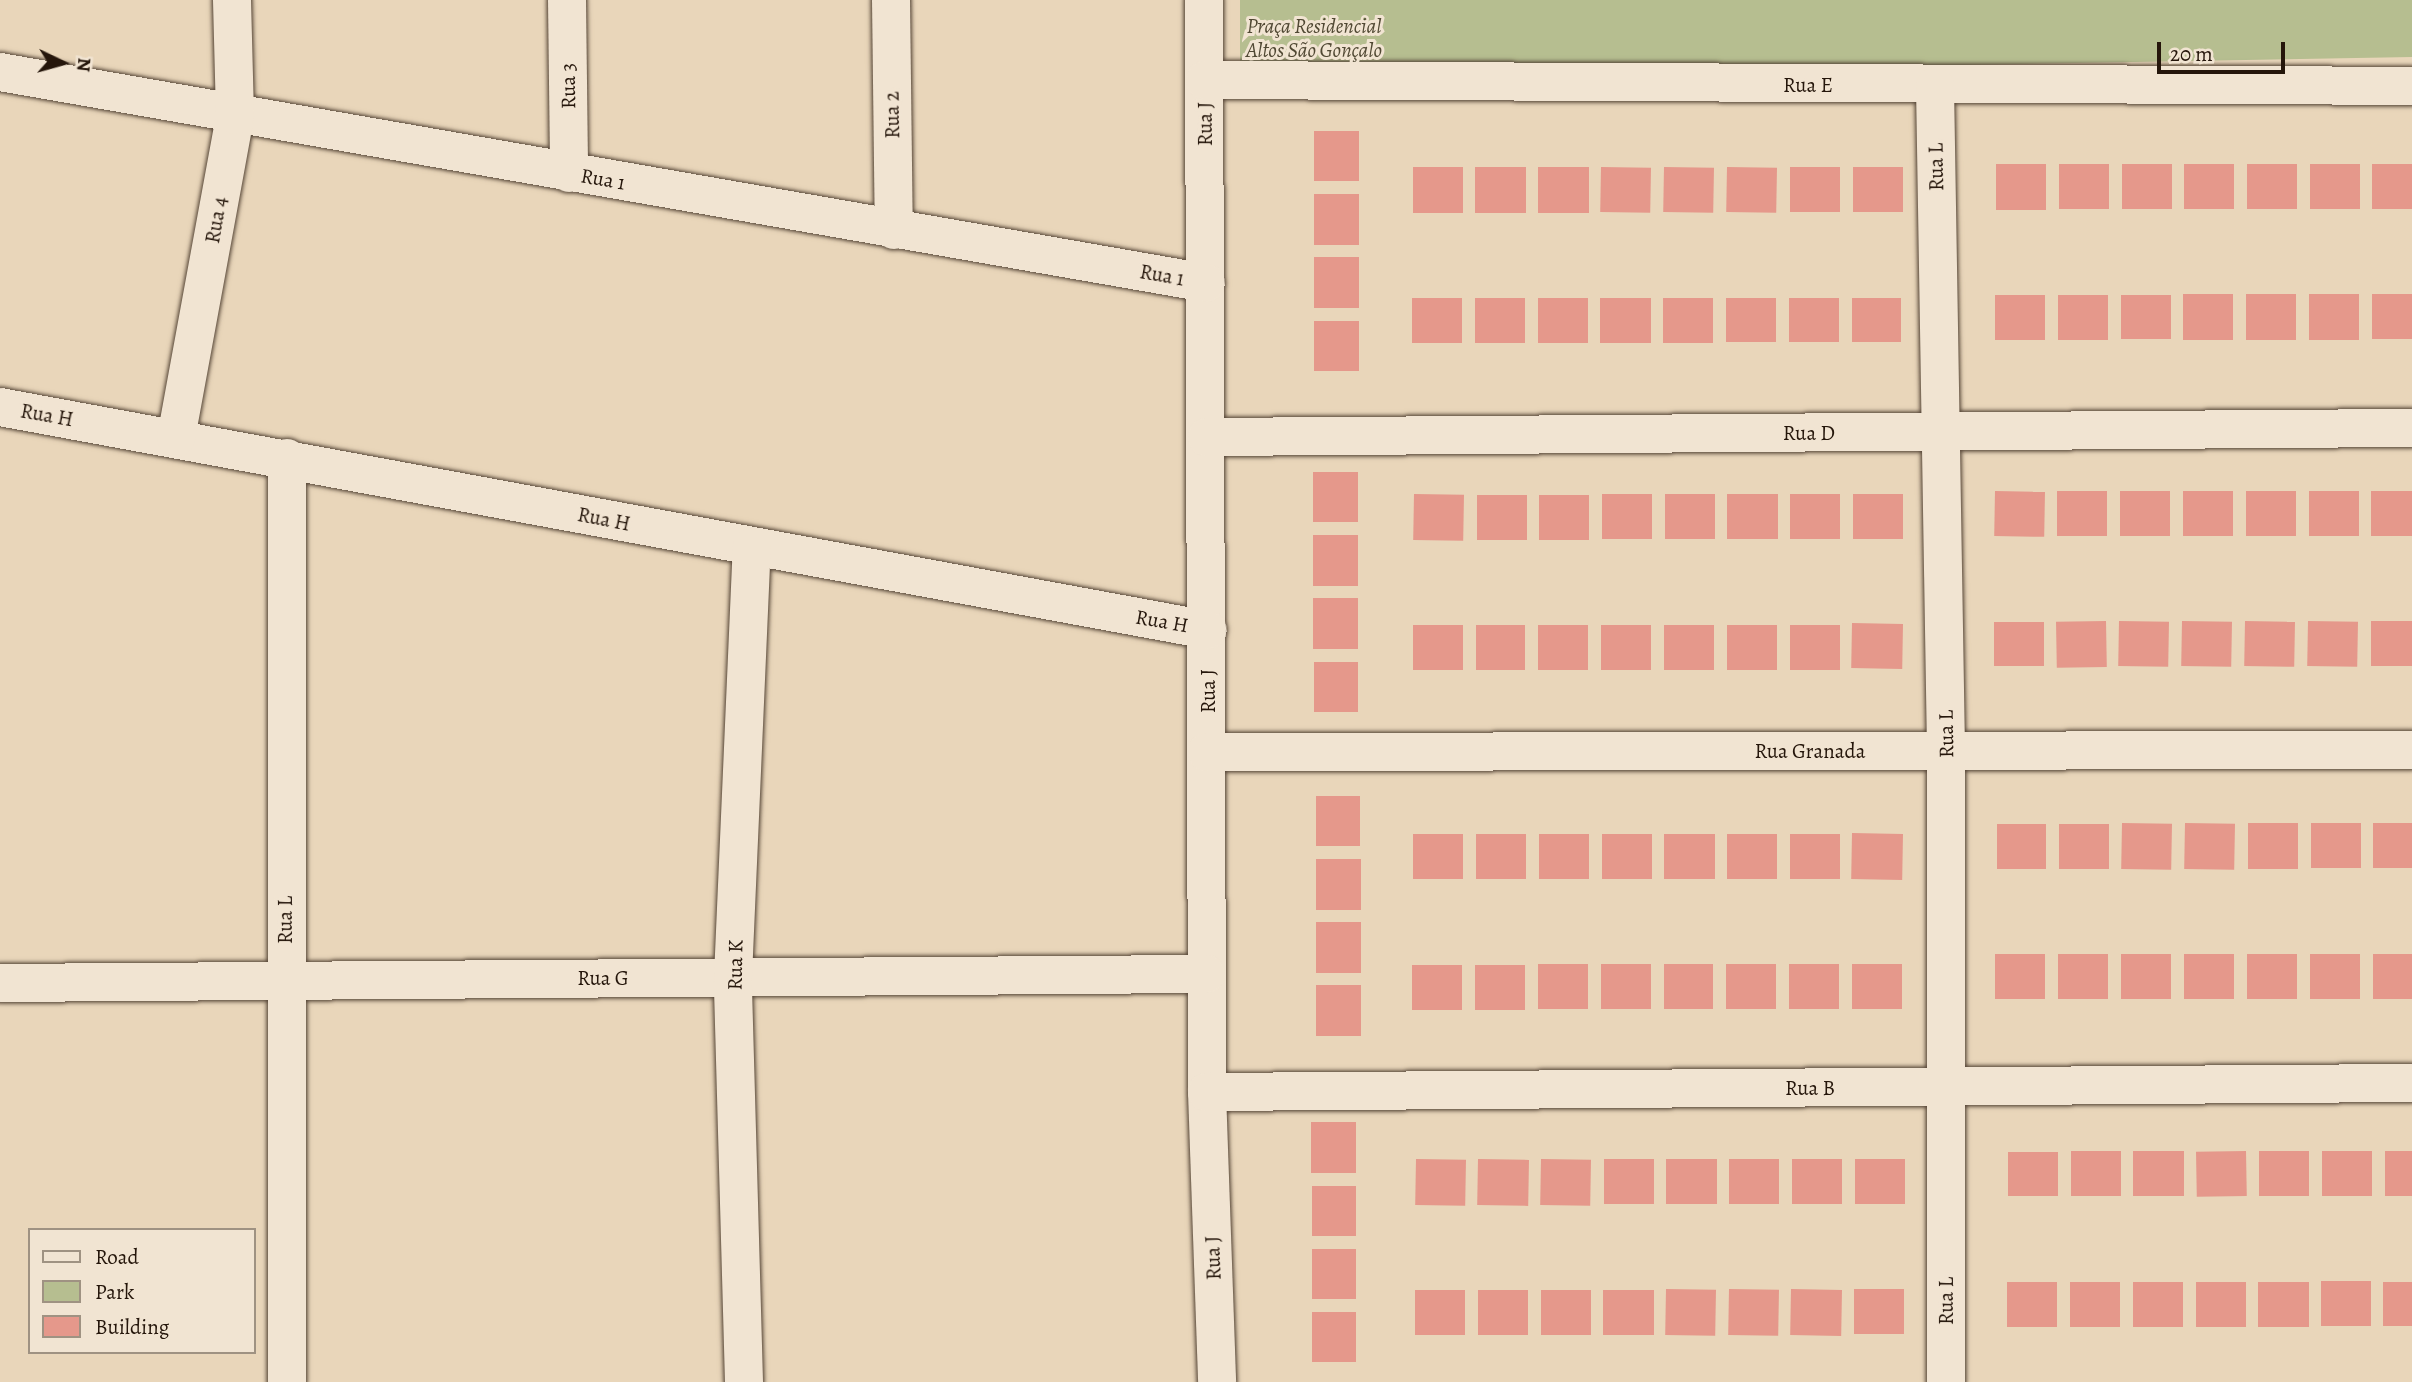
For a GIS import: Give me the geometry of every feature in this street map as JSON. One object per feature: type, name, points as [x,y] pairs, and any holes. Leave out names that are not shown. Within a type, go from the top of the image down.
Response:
[{"type":"street","name":"Rua 4","points":[[177,438],[235,116],[232,0]]},
{"type":"street","name":"Rua 3","points":[[567,0],[569,173]]},
{"type":"street","name":"Rua 2","points":[[891,0],[894,230]]},
{"type":"street","name":"Rua J","points":[[1204,0],[1208,630],[1207,1092],[1217,1382]]},
{"type":"street","name":"Rua 1","points":[[0,72],[235,116],[1206,283]]},
{"type":"street","name":"Rua E","points":[[1205,80],[1935,86],[2412,86]]},
{"type":"street","name":"Rua L","points":[[1935,86],[1946,751],[1946,1382]]},
{"type":"street","name":"Rua H","points":[[0,407],[1208,630]]},
{"type":"street","name":"Rua D","points":[[1207,437],[2412,428]]},
{"type":"street","name":"Rua L","points":[[287,458],[287,1382]]},
{"type":"street","name":"Rua K","points":[[744,1382],[733,977],[752,547]]},
{"type":"street","name":"Rua Granada","points":[[1208,752],[2412,750]]},
{"type":"street","name":"Rua G","points":[[0,983],[1206,974]]},
{"type":"street","name":"Rua B","points":[[1207,1092],[2412,1083]]},
{"type":"green space","name":"Praça Residencial Altos São Gonçalo","points":[[1240,0],[2412,0],[2412,57],[1240,78]]},
{"type":"building","points":[[1314,131],[1359,131],[1359,181],[1314,181]]},
{"type":"building","points":[[1996,164],[2046,164],[2046,210],[1996,210]]},
{"type":"building","points":[[2059,164],[2109,164],[2109,209],[2059,209]]},
{"type":"building","points":[[2122,164],[2172,164],[2172,209],[2122,209]]},
{"type":"building","points":[[2184,164],[2234,164],[2234,209],[2184,209]]},
{"type":"building","points":[[2247,164],[2297,164],[2297,209],[2247,209]]},
{"type":"building","points":[[2310,164],[2360,164],[2360,209],[2310,209]]},
{"type":"building","points":[[2372,164],[2412,164],[2412,209],[2372,209]]},
{"type":"building","points":[[1413,167],[1463,167],[1463,213],[1413,213]]},
{"type":"building","points":[[1475,167],[1526,167],[1526,213],[1475,213]]},
{"type":"building","points":[[1538,167],[1589,167],[1589,213],[1538,213]]},
{"type":"building","points":[[1601,167],[1651,168],[1650,213],[1600,212]]},
{"type":"building","points":[[1664,167],[1714,168],[1713,213],[1663,212]]},
{"type":"building","points":[[1727,167],[1777,168],[1776,213],[1726,212]]},
{"type":"building","points":[[1790,167],[1840,167],[1840,212],[1790,212]]},
{"type":"building","points":[[1853,167],[1903,167],[1903,212],[1853,212]]},
{"type":"building","points":[[1314,194],[1359,194],[1359,245],[1314,245]]},
{"type":"building","points":[[1314,257],[1359,257],[1359,308],[1314,308]]},
{"type":"building","points":[[2183,294],[2233,294],[2233,340],[2183,340]]},
{"type":"building","points":[[2246,294],[2296,294],[2296,340],[2246,340]]},
{"type":"building","points":[[2309,294],[2359,294],[2359,340],[2309,340]]},
{"type":"building","points":[[2372,294],[2412,294],[2412,339],[2372,339]]},
{"type":"building","points":[[1995,295],[2045,295],[2045,340],[1995,340]]},
{"type":"building","points":[[2058,295],[2108,295],[2108,340],[2058,340]]},
{"type":"building","points":[[2121,295],[2171,295],[2171,339],[2121,339]]},
{"type":"building","points":[[1412,298],[1462,298],[1462,343],[1412,343]]},
{"type":"building","points":[[1475,298],[1525,298],[1525,343],[1475,343]]},
{"type":"building","points":[[1538,298],[1588,298],[1588,343],[1538,343]]},
{"type":"building","points":[[1600,298],[1651,298],[1651,343],[1600,343]]},
{"type":"building","points":[[1663,298],[1713,298],[1713,343],[1663,343]]},
{"type":"building","points":[[1726,298],[1776,298],[1776,342],[1726,342]]},
{"type":"building","points":[[1789,298],[1839,298],[1839,342],[1789,342]]},
{"type":"building","points":[[1852,298],[1901,298],[1901,342],[1852,342]]},
{"type":"building","points":[[1314,321],[1359,321],[1359,371],[1314,371]]},
{"type":"building","points":[[1313,472],[1358,472],[1358,522],[1313,522]]},
{"type":"building","points":[[1995,491],[2045,492],[2044,537],[1994,536]]},
{"type":"building","points":[[2057,491],[2107,491],[2107,536],[2057,536]]},
{"type":"building","points":[[2120,491],[2170,491],[2170,536],[2120,536]]},
{"type":"building","points":[[2183,491],[2233,491],[2233,536],[2183,536]]},
{"type":"building","points":[[2246,491],[2296,491],[2296,536],[2246,536]]},
{"type":"building","points":[[2309,491],[2359,491],[2359,536],[2309,536]]},
{"type":"building","points":[[2371,491],[2412,491],[2412,536],[2371,536]]},
{"type":"building","points":[[1414,494],[1464,495],[1463,541],[1413,540]]},
{"type":"building","points":[[1602,494],[1652,494],[1652,539],[1602,539]]},
{"type":"building","points":[[1665,494],[1715,494],[1715,539],[1665,539]]},
{"type":"building","points":[[1727,494],[1778,494],[1778,539],[1727,539]]},
{"type":"building","points":[[1790,494],[1840,494],[1840,539],[1790,539]]},
{"type":"building","points":[[1853,494],[1903,494],[1903,539],[1853,539]]},
{"type":"building","points":[[1477,495],[1527,495],[1527,540],[1477,540]]},
{"type":"building","points":[[1539,495],[1589,495],[1589,540],[1539,540]]},
{"type":"building","points":[[1313,535],[1358,535],[1358,586],[1313,586]]},
{"type":"building","points":[[1313,598],[1358,598],[1358,649],[1313,649]]},
{"type":"building","points":[[2106,621],[2107,667],[2057,668],[2056,622]]},
{"type":"building","points":[[2119,621],[2169,622],[2168,667],[2118,666]]},
{"type":"building","points":[[2182,621],[2232,622],[2231,667],[2181,666]]},
{"type":"building","points":[[2245,621],[2295,622],[2294,667],[2244,666]]},
{"type":"building","points":[[2308,621],[2358,622],[2357,667],[2307,666]]},
{"type":"building","points":[[2371,621],[2412,621],[2412,666],[2371,666]]},
{"type":"building","points":[[1994,622],[2044,622],[2044,666],[1994,666]]},
{"type":"building","points":[[1852,623],[1903,624],[1902,669],[1851,668]]},
{"type":"building","points":[[1413,625],[1463,625],[1463,670],[1413,670]]},
{"type":"building","points":[[1476,625],[1525,625],[1525,670],[1476,670]]},
{"type":"building","points":[[1538,625],[1588,625],[1588,670],[1538,670]]},
{"type":"building","points":[[1601,625],[1651,625],[1651,670],[1601,670]]},
{"type":"building","points":[[1664,625],[1714,625],[1714,670],[1664,670]]},
{"type":"building","points":[[1727,625],[1777,625],[1777,670],[1727,670]]},
{"type":"building","points":[[1790,625],[1840,625],[1840,670],[1790,670]]},
{"type":"building","points":[[1314,662],[1358,662],[1358,712],[1314,712]]},
{"type":"building","points":[[1316,796],[1360,796],[1360,846],[1316,846]]},
{"type":"building","points":[[2122,823],[2172,824],[2171,870],[2121,869]]},
{"type":"building","points":[[2185,823],[2235,824],[2234,870],[2184,869]]},
{"type":"building","points":[[2248,823],[2298,823],[2298,869],[2248,869]]},
{"type":"building","points":[[2311,823],[2361,823],[2361,868],[2311,868]]},
{"type":"building","points":[[2373,823],[2412,823],[2412,868],[2373,868]]},
{"type":"building","points":[[1997,824],[2046,824],[2046,869],[1997,869]]},
{"type":"building","points":[[2059,824],[2109,824],[2109,869],[2059,869]]},
{"type":"building","points":[[1852,833],[1903,834],[1902,880],[1851,879]]},
{"type":"building","points":[[1413,834],[1463,834],[1463,879],[1413,879]]},
{"type":"building","points":[[1476,834],[1526,834],[1526,879],[1476,879]]},
{"type":"building","points":[[1539,834],[1589,834],[1589,879],[1539,879]]},
{"type":"building","points":[[1602,834],[1652,834],[1652,879],[1602,879]]},
{"type":"building","points":[[1664,834],[1715,834],[1715,879],[1664,879]]},
{"type":"building","points":[[1727,834],[1777,834],[1777,879],[1727,879]]},
{"type":"building","points":[[1790,834],[1840,834],[1840,879],[1790,879]]},
{"type":"building","points":[[1316,859],[1361,859],[1361,910],[1316,910]]},
{"type":"building","points":[[1316,922],[1361,922],[1361,973],[1316,973]]},
{"type":"building","points":[[1995,954],[2045,954],[2045,999],[1995,999]]},
{"type":"building","points":[[2058,954],[2108,954],[2108,999],[2058,999]]},
{"type":"building","points":[[2121,954],[2171,954],[2171,999],[2121,999]]},
{"type":"building","points":[[2184,954],[2234,954],[2234,999],[2184,999]]},
{"type":"building","points":[[2247,954],[2297,954],[2297,999],[2247,999]]},
{"type":"building","points":[[2310,954],[2360,954],[2360,999],[2310,999]]},
{"type":"building","points":[[2373,954],[2412,954],[2412,999],[2373,999]]},
{"type":"building","points":[[1538,964],[1588,964],[1588,1009],[1538,1009]]},
{"type":"building","points":[[1601,964],[1651,964],[1651,1009],[1601,1009]]},
{"type":"building","points":[[1664,964],[1713,964],[1713,1009],[1664,1009]]},
{"type":"building","points":[[1726,964],[1776,964],[1776,1009],[1726,1009]]},
{"type":"building","points":[[1789,964],[1839,964],[1839,1009],[1789,1009]]},
{"type":"building","points":[[1852,964],[1902,964],[1902,1009],[1852,1009]]},
{"type":"building","points":[[1412,965],[1462,965],[1462,1010],[1412,1010]]},
{"type":"building","points":[[1475,965],[1525,965],[1525,1010],[1475,1010]]},
{"type":"building","points":[[1316,985],[1361,985],[1361,1036],[1316,1036]]},
{"type":"building","points":[[1311,1122],[1356,1122],[1356,1173],[1311,1173]]},
{"type":"building","points":[[2071,1151],[2121,1151],[2121,1196],[2071,1196]]},
{"type":"building","points":[[2133,1151],[2184,1151],[2184,1196],[2133,1196]]},
{"type":"building","points":[[2246,1151],[2247,1196],[2197,1197],[2196,1152]]},
{"type":"building","points":[[2259,1151],[2309,1151],[2309,1196],[2259,1196]]},
{"type":"building","points":[[2322,1151],[2372,1151],[2372,1196],[2322,1196]]},
{"type":"building","points":[[2385,1151],[2412,1151],[2412,1196],[2385,1196]]},
{"type":"building","points":[[2008,1152],[2058,1152],[2058,1196],[2008,1196]]},
{"type":"building","points":[[1416,1159],[1466,1160],[1465,1206],[1415,1205]]},
{"type":"building","points":[[1478,1159],[1529,1160],[1528,1206],[1477,1205]]},
{"type":"building","points":[[1541,1159],[1591,1160],[1590,1206],[1540,1205]]},
{"type":"building","points":[[1604,1159],[1654,1159],[1654,1204],[1604,1204]]},
{"type":"building","points":[[1666,1159],[1717,1159],[1717,1204],[1666,1204]]},
{"type":"building","points":[[1729,1159],[1779,1159],[1779,1204],[1729,1204]]},
{"type":"building","points":[[1792,1159],[1842,1159],[1842,1204],[1792,1204]]},
{"type":"building","points":[[1855,1159],[1905,1159],[1905,1204],[1855,1204]]},
{"type":"building","points":[[1312,1186],[1356,1186],[1356,1236],[1312,1236]]},
{"type":"building","points":[[1312,1249],[1356,1249],[1356,1299],[1312,1299]]},
{"type":"building","points":[[2321,1281],[2371,1281],[2371,1326],[2321,1326]]},
{"type":"building","points":[[2007,1282],[2057,1282],[2057,1327],[2007,1327]]},
{"type":"building","points":[[2070,1282],[2120,1282],[2120,1327],[2070,1327]]},
{"type":"building","points":[[2133,1282],[2183,1282],[2183,1327],[2133,1327]]},
{"type":"building","points":[[2196,1282],[2246,1282],[2246,1327],[2196,1327]]},
{"type":"building","points":[[2258,1282],[2309,1282],[2309,1327],[2258,1327]]},
{"type":"building","points":[[2383,1282],[2412,1282],[2412,1326],[2383,1326]]},
{"type":"building","points":[[1666,1289],[1716,1290],[1715,1336],[1665,1335]]},
{"type":"building","points":[[1729,1289],[1779,1290],[1778,1336],[1728,1335]]},
{"type":"building","points":[[1791,1289],[1842,1290],[1841,1336],[1790,1335]]},
{"type":"building","points":[[1854,1289],[1904,1289],[1904,1334],[1854,1334]]},
{"type":"building","points":[[1415,1290],[1465,1290],[1465,1335],[1415,1335]]},
{"type":"building","points":[[1478,1290],[1528,1290],[1528,1335],[1478,1335]]},
{"type":"building","points":[[1541,1290],[1591,1290],[1591,1335],[1541,1335]]},
{"type":"building","points":[[1603,1290],[1654,1290],[1654,1335],[1603,1335]]},
{"type":"building","points":[[1312,1312],[1356,1312],[1356,1362],[1312,1362]]}]
